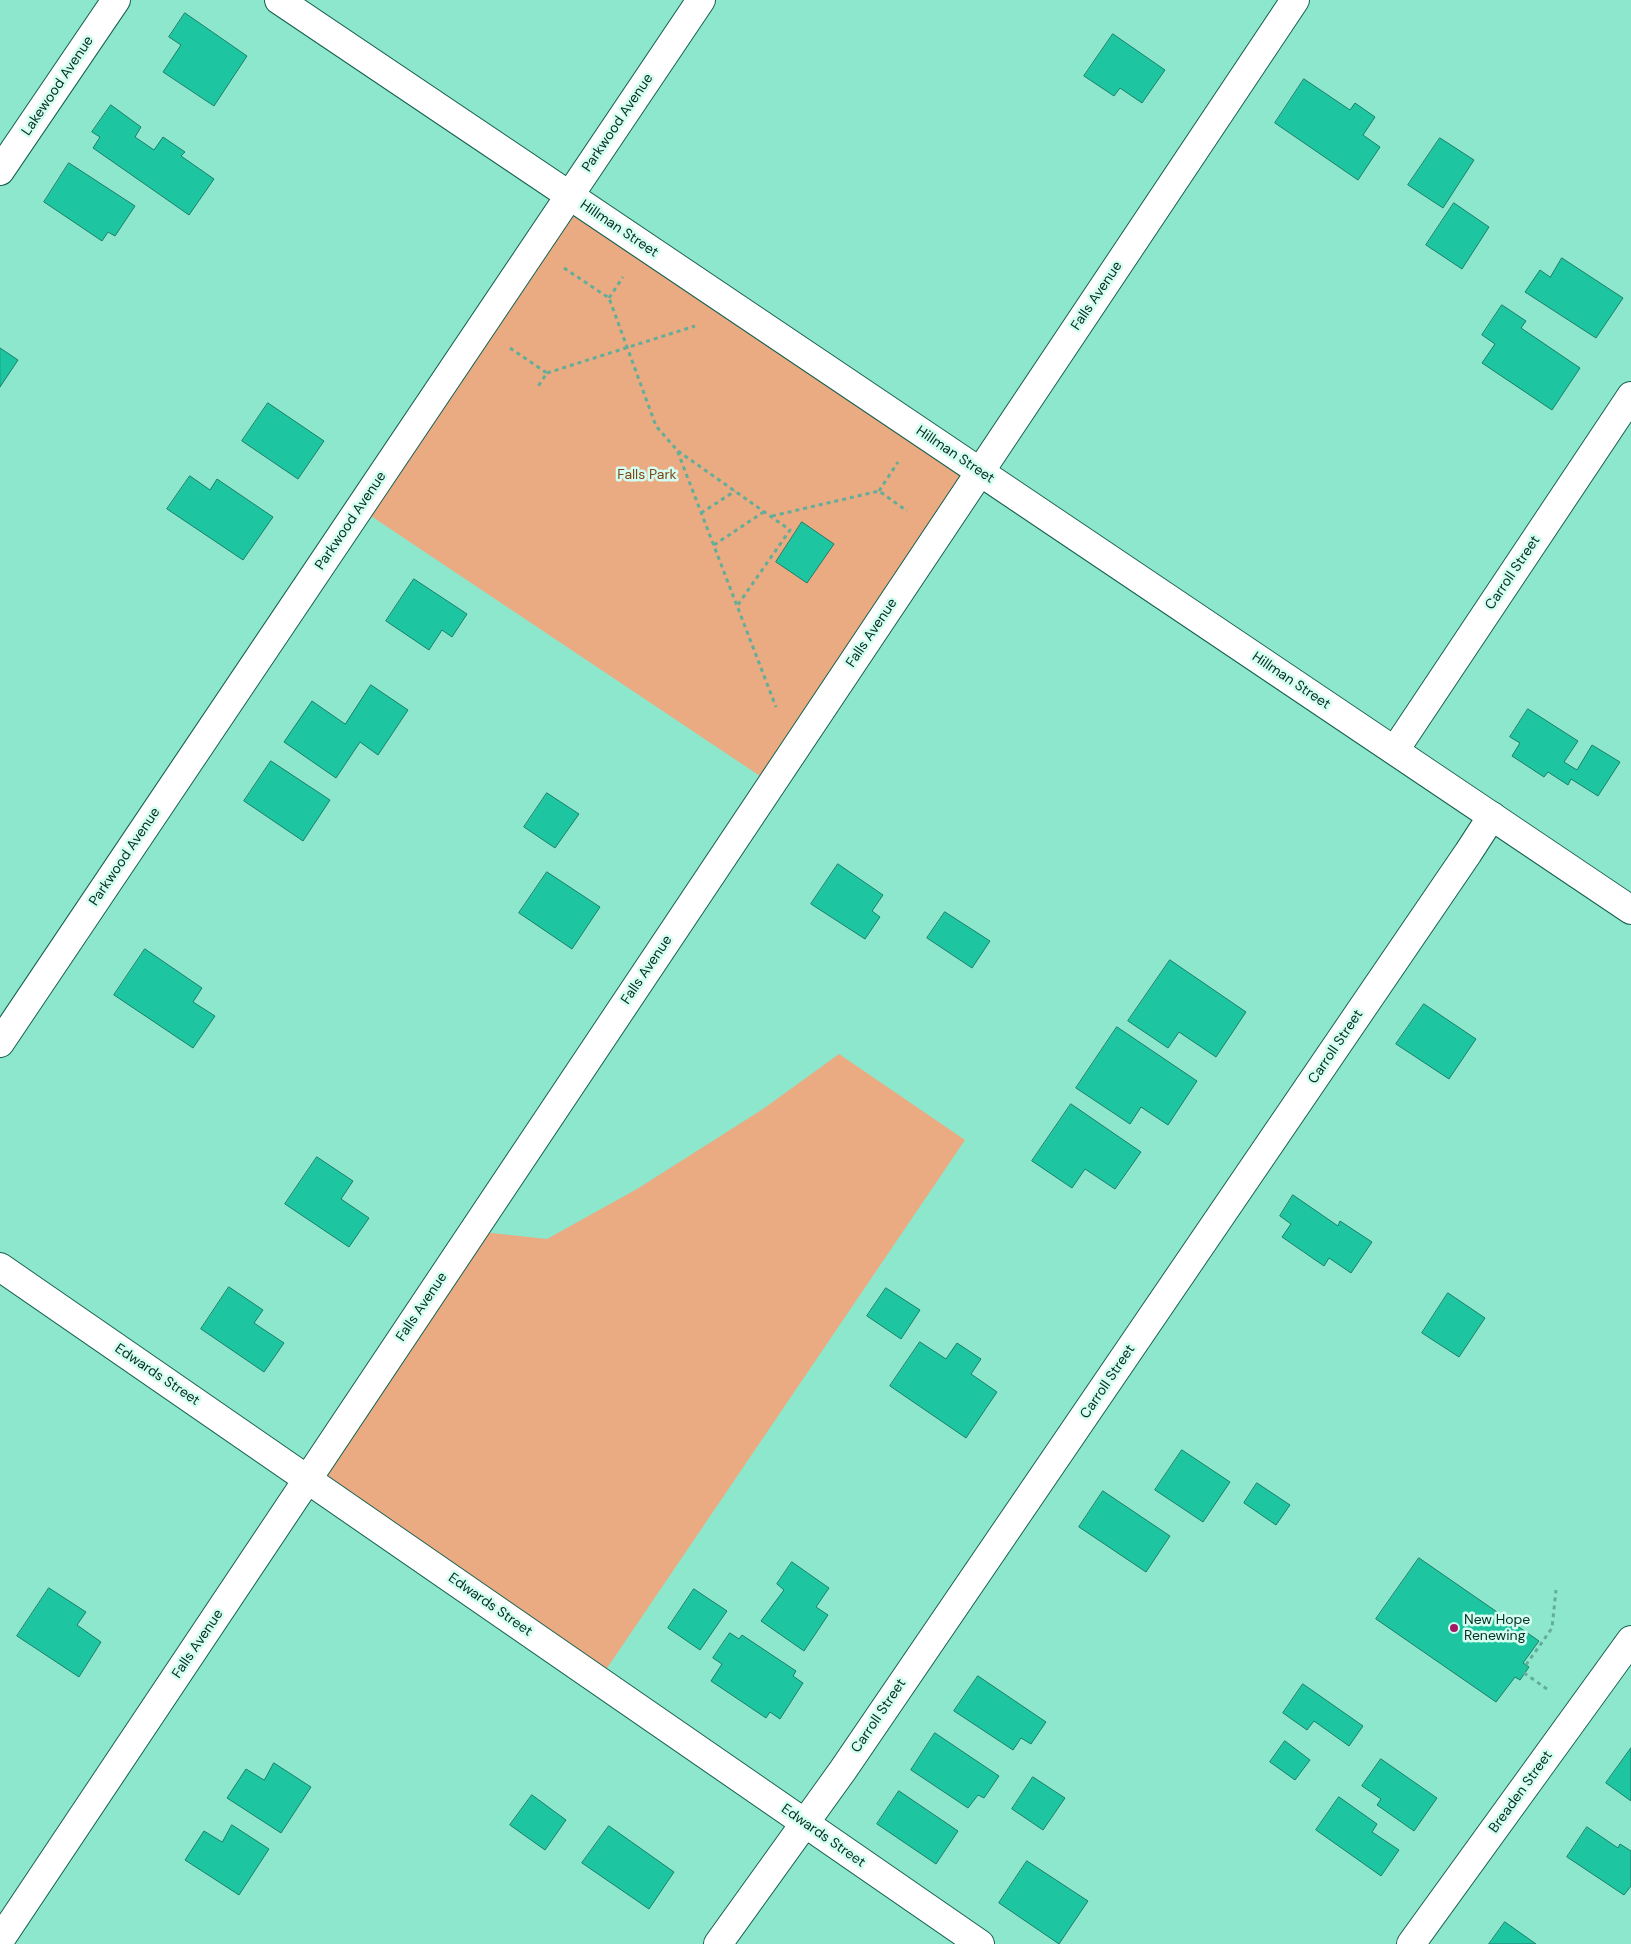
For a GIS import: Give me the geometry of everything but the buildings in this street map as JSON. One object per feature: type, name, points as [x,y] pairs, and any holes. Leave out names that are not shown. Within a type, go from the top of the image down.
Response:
[{"type":"street","name":"Lakewood Avenue","points":[[0,171],[116,0]]},
{"type":"street","name":"Hillman Street","points":[[279,0],[1631,910]]},
{"type":"street","name":"Parkwood Avenue","points":[[0,1043],[701,0]]},
{"type":"street","name":"Falls Avenue","points":[[0,1940],[1295,0]]},
{"type":"street","name":"Carroll Street","points":[[1395,750],[1631,396]]},
{"type":"street","name":"Carroll Street","points":[[718,1944],[843,1770],[1468,854],[1492,816]]},
{"type":"street","name":"Edwards Street","points":[[0,1267],[980,1944]]},
{"type":"street","name":"Breaden Street","points":[[1411,1944],[1631,1640]]},
{"type":"path","points":[[564,268],[608,298],[656,426],[677,450],[790,530],[737,606]]},
{"type":"path","points":[[608,298],[623,277]]},
{"type":"path","points":[[537,388],[547,373],[695,326]]},
{"type":"path","points":[[510,348],[547,373]]},
{"type":"path","points":[[677,450],[776,707]]},
{"type":"path","points":[[771,516],[878,491],[898,462]]},
{"type":"path","points":[[701,512],[735,491]]},
{"type":"path","points":[[878,491],[907,511]]},
{"type":"path","points":[[714,544],[765,511]]},
{"type":"path","points":[[1526,1665],[1552,1628],[1556,1590]]},
{"type":"path","points":[[1524,1673],[1546,1689]]},
{"type":"green space","name":"Falls Park","points":[[570,195],[980,472],[772,784],[359,508]]},
{"type":"green space","points":[[839,1054],[965,1140],[599,1680],[308,1479],[473,1231],[547,1239],[637,1189],[763,1109]]},
{"type":"place","name":"New Hope Renewing","points":[[1454,1628]]}]
